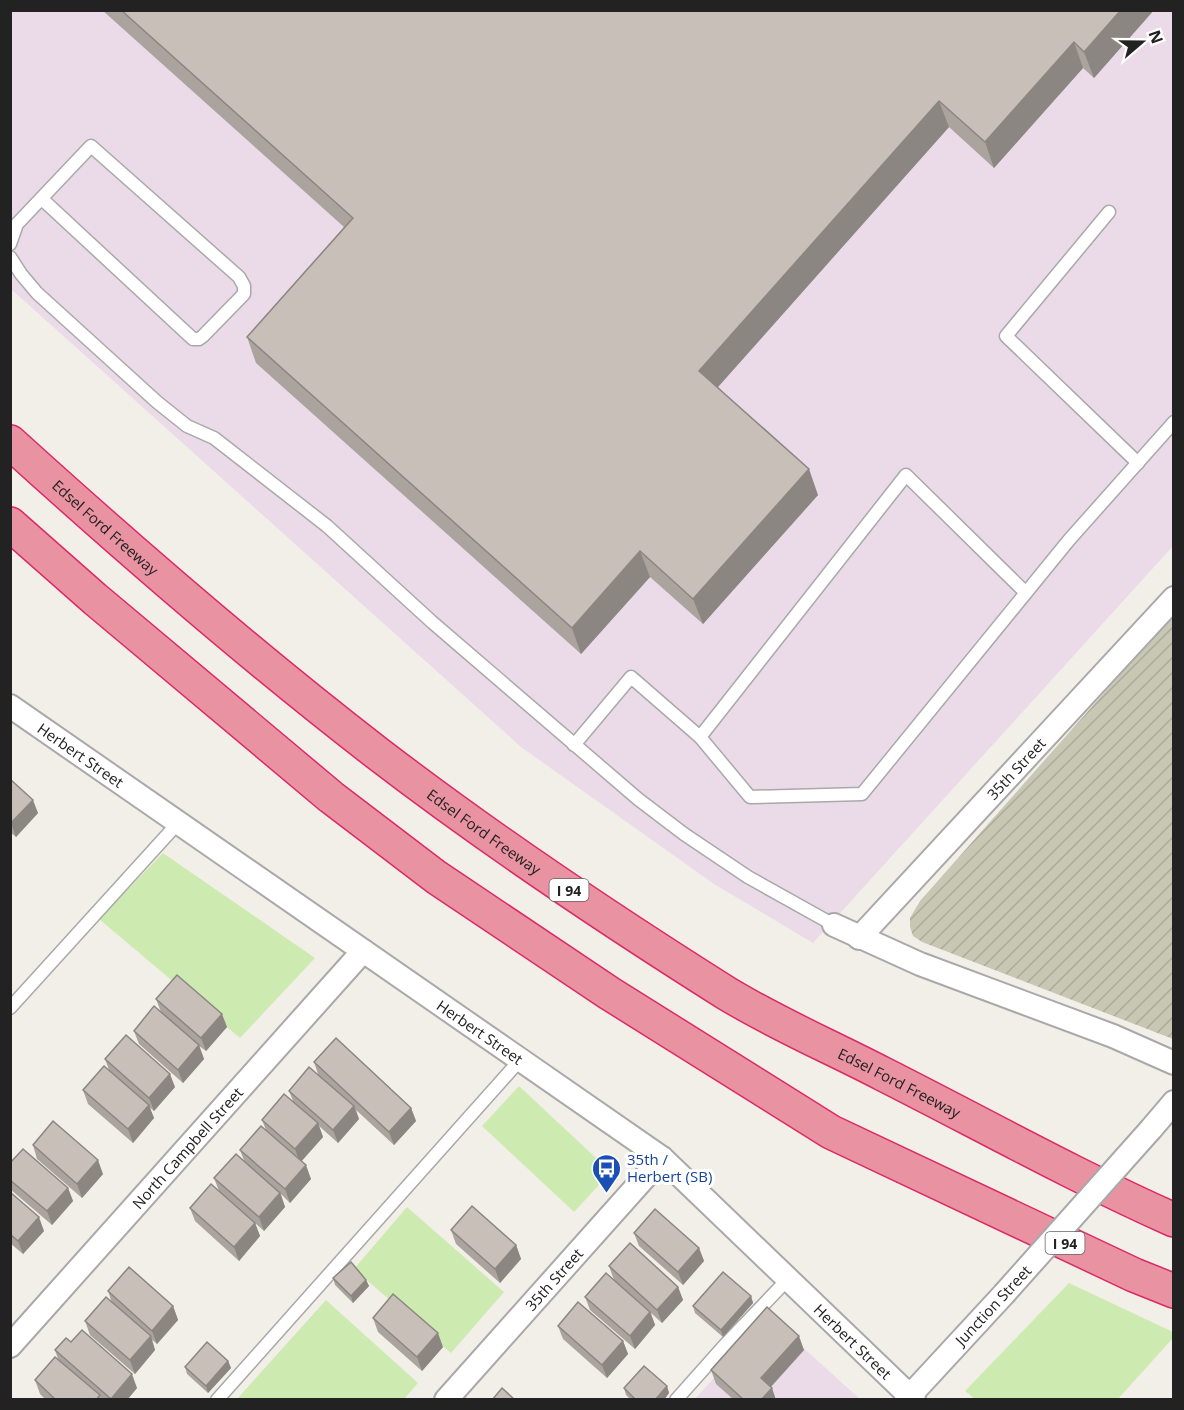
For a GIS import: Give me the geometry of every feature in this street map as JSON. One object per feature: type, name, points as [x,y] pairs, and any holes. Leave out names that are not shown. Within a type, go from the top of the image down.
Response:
[{"type":"highway","name":"Edsel Ford Freeway","points":[[10,442],[177,590],[274,672],[435,797],[557,882],[729,995],[801,1035],[881,1072],[1003,1136],[1173,1220]]},
{"type":"highway","name":"I 94","points":[[10,524],[95,599],[331,797],[436,877],[609,993],[831,1132],[1134,1275],[1173,1291]]},
{"type":"street","name":"35th Street","points":[[859,938],[1173,598]]},
{"type":"street","name":"Herbert Street","points":[[10,706],[662,1158],[910,1398]]},
{"type":"street","points":[[834,925],[920,964],[1113,1036],[1173,1063]]},
{"type":"street","name":"North Campbell Street","points":[[10,1346],[363,951]]},
{"type":"street","name":"Junction Street","points":[[910,1398],[1173,1102]]},
{"type":"street","name":"35th Street","points":[[446,1400],[662,1158]]},
{"type":"lane","points":[[10,244],[17,224],[91,146],[239,277],[244,286],[244,294],[204,336],[193,339],[42,199]]},
{"type":"lane","points":[[1109,212],[1006,336],[1138,463]]},
{"type":"lane","points":[[10,257],[37,292],[157,402],[187,426],[214,438],[327,526],[432,622],[574,745],[684,834],[748,877],[834,925]]},
{"type":"lane","points":[[574,745],[631,677],[700,737],[750,797],[862,794],[1069,540],[1173,422]]},
{"type":"lane","points":[[700,737],[906,475],[1026,593]]},
{"type":"lane","points":[[10,1008],[178,823]]},
{"type":"lane","points":[[218,1400],[520,1060]]},
{"type":"lane","points":[[676,1400],[788,1279]]},
{"type":"shaded area","points":[[11,11],[1173,11],[1173,546],[813,943],[714,884],[521,747],[11,289]]},
{"type":"shaded area","points":[[1173,615],[1173,1039],[922,942],[913,936],[910,918],[920,901]]},
{"type":"shaded area","points":[[769,1317],[860,1399],[694,1400]]},
{"type":"green space","points":[[163,853],[315,958],[240,1038],[99,919]]},
{"type":"green space","points":[[519,1086],[611,1172],[574,1212],[482,1126]]},
{"type":"green space","points":[[407,1207],[504,1292],[451,1353],[354,1269]]},
{"type":"green space","points":[[1069,1283],[1173,1332],[1173,1338],[1118,1399],[975,1399],[965,1391]]},
{"type":"green space","points":[[326,1300],[418,1383],[404,1399],[237,1399]]},
{"type":"building","points":[[121,10],[1121,10],[1084,52],[1074,42],[985,142],[939,101],[699,371],[809,469],[693,599],[640,551],[572,628],[247,337],[353,218]]},
{"type":"building","points":[[10,779],[33,800],[11,823],[10,823]]},
{"type":"building","points":[[177,975],[222,1014],[201,1038],[156,999]]},
{"type":"building","points":[[154,1006],[199,1045],[178,1070],[134,1031]]},
{"type":"building","points":[[126,1035],[170,1074],[149,1098],[105,1059]]},
{"type":"building","points":[[336,1038],[411,1108],[389,1132],[314,1062]]},
{"type":"building","points":[[104,1066],[149,1105],[128,1129],[83,1090]]},
{"type":"building","points":[[309,1067],[354,1106],[333,1130],[289,1091]]},
{"type":"building","points":[[284,1094],[318,1123],[295,1149],[262,1120]]},
{"type":"building","points":[[53,1121],[98,1160],[77,1184],[33,1145]]},
{"type":"building","points":[[261,1126],[306,1165],[285,1189],[240,1150]]},
{"type":"building","points":[[23,1149],[68,1188],[47,1211],[10,1180],[10,1163]]},
{"type":"building","points":[[236,1154],[280,1193],[259,1217],[214,1178]]},
{"type":"building","points":[[211,1184],[255,1223],[234,1247],[190,1208]]},
{"type":"building","points":[[10,1192],[39,1217],[18,1241],[10,1234]]},
{"type":"building","points":[[472,1206],[516,1245],[495,1269],[451,1230]]},
{"type":"building","points":[[655,1209],[699,1248],[678,1272],[634,1233]]},
{"type":"building","points":[[630,1243],[678,1287],[657,1310],[609,1266]]},
{"type":"building","points":[[351,1262],[366,1280],[351,1296],[333,1278]]},
{"type":"building","points":[[129,1267],[173,1306],[152,1331],[108,1291]]},
{"type":"building","points":[[723,1272],[751,1296],[721,1330],[693,1306]]},
{"type":"building","points":[[606,1273],[650,1312],[630,1336],[585,1297]]},
{"type":"building","points":[[393,1294],[438,1333],[417,1357],[373,1318]]},
{"type":"building","points":[[106,1297],[151,1336],[130,1360],[85,1321]]},
{"type":"building","points":[[578,1302],[623,1341],[602,1365],[558,1326]]},
{"type":"building","points":[[767,1307],[799,1336],[761,1378],[772,1388],[761,1400],[744,1400],[711,1370]]},
{"type":"building","points":[[82,1330],[132,1374],[111,1399],[55,1350],[66,1338],[71,1342]]},
{"type":"building","points":[[207,1342],[228,1361],[206,1386],[185,1367]]},
{"type":"building","points":[[55,1357],[100,1395],[96,1400],[56,1400],[35,1380]]},
{"type":"building","points":[[644,1366],[667,1386],[655,1400],[636,1400],[624,1388]]},
{"type":"building","points":[[502,1388],[515,1400],[492,1400]]},
{"type":"place","name":"35th / Herbert (SB)","points":[[606,1194]]}]
